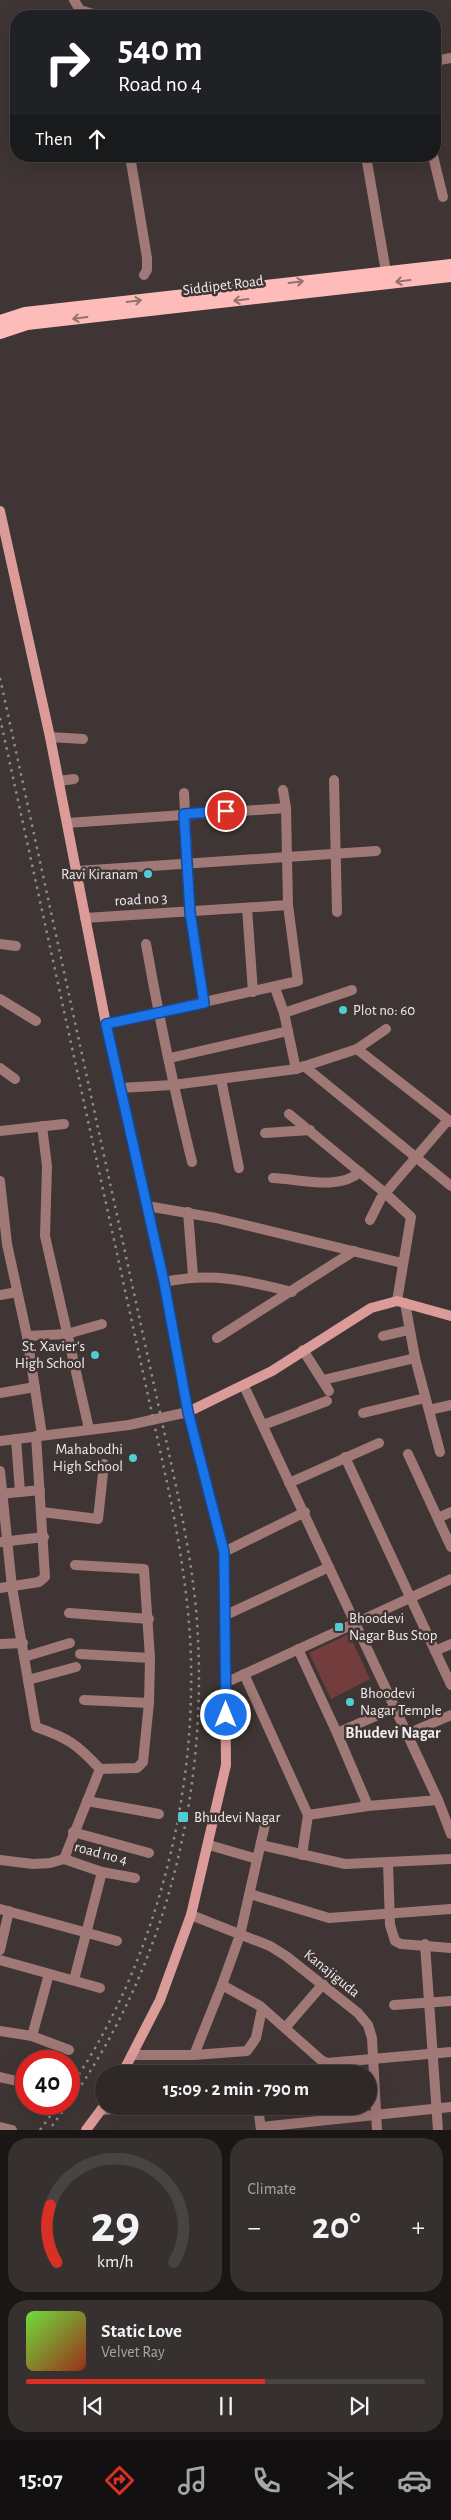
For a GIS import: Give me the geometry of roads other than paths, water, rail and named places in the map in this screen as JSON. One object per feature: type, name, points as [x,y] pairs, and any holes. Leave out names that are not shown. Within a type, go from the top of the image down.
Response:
[{"type":"main road","name":"Siddipet Road","points":[[0,321],[25,313],[451,265]]},
{"type":"main road","name":"Siddipet Road","points":[[0,333],[27,324],[451,276]]},
{"type":"street","points":[[131,162],[147,258],[148,270],[144,275]]},
{"type":"street","points":[[367,162],[386,272]]},
{"type":"street","points":[[434,162],[443,197]]},
{"type":"street","points":[[0,511],[59,781],[106,1024],[164,1282],[188,1412],[224,1552],[226,1765],[209,1845],[191,1915],[160,2000],[127,2065]]},
{"type":"street","points":[[50,738],[83,739]]},
{"type":"street","points":[[59,781],[74,779]]},
{"type":"street","points":[[334,780],[334,854],[337,912]]},
{"type":"street","points":[[106,1024],[275,988],[298,981],[288,905],[286,808],[283,790]]},
{"type":"street","points":[[184,793],[186,863],[190,912],[204,1003]]},
{"type":"street","points":[[67,823],[286,808]]},
{"type":"street","points":[[76,871],[376,851]]},
{"type":"street","name":"road no 3","points":[[85,918],[288,905]]},
{"type":"street","points":[[247,908],[253,992]]},
{"type":"street","points":[[0,944],[16,946]]},
{"type":"street","points":[[146,944],[170,1058],[173,1085],[192,1162]]},
{"type":"street","points":[[275,988],[300,1067],[451,1186]]},
{"type":"street","points":[[284,1013],[352,990]]},
{"type":"street","points":[[0,999],[36,1021]]},
{"type":"street","points":[[120,1088],[173,1085],[300,1067],[357,1049],[386,1029]]},
{"type":"street","points":[[170,1058],[288,1031]]},
{"type":"street","points":[[357,1049],[450,1121],[415,1157],[385,1193],[370,1220]]},
{"type":"street","points":[[0,1068],[15,1079]]},
{"type":"street","points":[[221,1079],[239,1168]]},
{"type":"street","points":[[290,1114],[411,1217],[402,1263],[401,1302],[440,1452]]},
{"type":"street","points":[[0,1131],[64,1124]]},
{"type":"street","points":[[42,1126],[47,1166],[45,1236],[89,1429]]},
{"type":"street","points":[[266,1133],[310,1130]]},
{"type":"street","points":[[273,1178],[336,1183],[351,1180],[360,1172]]},
{"type":"street","points":[[0,1181],[4,1244],[27,1336],[35,1387],[45,1577],[39,1582],[0,1588]]},
{"type":"street","points":[[147,1206],[188,1212],[402,1263]]},
{"type":"street","points":[[188,1212],[193,1276]]},
{"type":"street","points":[[217,1338],[354,1251]]},
{"type":"street","points":[[164,1282],[193,1276],[211,1276],[256,1283],[292,1292]]},
{"type":"street","points":[[0,1295],[17,1292]]},
{"type":"street","points":[[0,1441],[129,1425],[188,1412],[244,1386],[371,1308],[401,1302],[451,1316]]},
{"type":"street","points":[[27,1336],[67,1334],[102,1324]]},
{"type":"street","points":[[383,1336],[409,1330]]},
{"type":"street","points":[[263,1426],[328,1396],[323,1380],[304,1350]]},
{"type":"street","points":[[323,1380],[415,1358]]},
{"type":"street","points":[[244,1386],[304,1512],[353,1624],[438,1800],[451,1834]]},
{"type":"street","points":[[0,1393],[35,1387]]},
{"type":"street","points":[[363,1413],[425,1398]]},
{"type":"street","points":[[429,1410],[451,1405]]},
{"type":"street","points":[[16,1439],[20,1492]]},
{"type":"street","points":[[289,1483],[345,1456],[379,1443]]},
{"type":"street","points":[[408,1454],[451,1547]]},
{"type":"street","points":[[345,1456],[451,1685]]},
{"type":"street","points":[[42,1512],[98,1519],[104,1464]]},
{"type":"street","points":[[0,1471],[3,1541],[23,1643],[36,1727],[63,1736],[80,1747],[100,1769],[137,1768],[143,1762],[149,1703],[149,1619],[144,1569],[74,1565]]},
{"type":"street","points":[[1,1494],[40,1490]]},
{"type":"street","points":[[224,1552],[304,1512]]},
{"type":"street","points":[[438,1518],[451,1512]]},
{"type":"street","points":[[3,1541],[44,1537]]},
{"type":"street","points":[[226,1615],[329,1567]]},
{"type":"street","points":[[225,1682],[451,1579]]},
{"type":"street","points":[[69,1613],[149,1619]]},
{"type":"street","points":[[0,1644],[23,1643]]},
{"type":"street","points":[[24,1657],[70,1643]]},
{"type":"street","points":[[435,1651],[451,1644]]},
{"type":"street","points":[[298,1649],[338,1733],[368,1806]]},
{"type":"street","points":[[80,1654],[150,1658]]},
{"type":"street","points":[[28,1680],[76,1667]]},
{"type":"street","points":[[244,1674],[308,1814],[302,1855]]},
{"type":"street","points":[[84,1700],[149,1703]]},
{"type":"street","points":[[338,1733],[394,1708]]},
{"type":"street","points":[[407,1734],[451,1714]]},
{"type":"street","points":[[64,1859],[73,1832],[100,1769]]},
{"type":"street","points":[[87,1800],[159,1814]]},
{"type":"street","points":[[308,1814],[368,1806],[438,1800]]},
{"type":"street","points":[[194,2055],[240,1934],[266,1820]]},
{"type":"street","points":[[73,1832],[149,1853]]},
{"type":"street","points":[[209,1845],[257,1859]]},
{"type":"street","points":[[261,1845],[345,1864],[451,1859]]},
{"type":"street","name":"road no 4","points":[[0,1860],[32,1864],[50,1863],[64,1859],[102,1872],[135,1878]]},
{"type":"street","points":[[388,1862],[390,1925],[395,1941],[401,1944],[425,1944],[451,1948]]},
{"type":"street","points":[[74,1980],[102,1872]]},
{"type":"street","points":[[250,1894],[329,1918],[391,1912],[451,1910]]},
{"type":"street","points":[[0,1950],[4,1910],[117,1941]]},
{"type":"street","name":"Kanajiguda","points":[[191,1915],[240,1934],[286,1956],[323,1984],[358,2013],[368,2025],[374,2065]]},
{"type":"street","points":[[425,1944],[431,2054],[438,2130]]},
{"type":"street","points":[[0,1960],[100,1988]]},
{"type":"street","points":[[32,2036],[49,1974]]},
{"type":"street","points":[[285,2028],[323,1984]]},
{"type":"street","points":[[222,1985],[262,2008],[320,2060],[327,2063],[451,2052]]},
{"type":"street","points":[[394,2005],[451,2001]]},
{"type":"street","points":[[132,2055],[194,2055],[247,2050],[256,2038],[262,2008]]},
{"type":"street","points":[[0,2031],[32,2036],[68,2050]]},
{"type":"street","points":[[0,2076],[15,2080]]},
{"type":"street","points":[[377,2114],[451,2107]]},
{"type":"street","points":[[86,2130],[98,2115]]},
{"type":"street","points":[[259,2115],[261,2129],[368,2115]]},
{"type":"street","name":"Kanajiguda","points":[[376,2115],[378,2130]]},
{"type":"street","points":[[0,2127],[12,2130]]},
{"type":"railway","points":[[0,678],[176,1486],[193,1581],[197,1620],[199,1700],[195,1761],[186,1822],[172,1882],[154,1940],[130,1997],[102,2051],[80,2086]]},
{"type":"railway","points":[[0,718],[168,1487],[186,1590],[190,1641],[191,1693],[188,1744],[182,1796],[172,1848],[158,1900],[141,1951],[120,2000],[96,2046],[80,2071]]},
{"type":"railway","points":[[40,2130],[51,2115]]},
{"type":"railway","points":[[52,2126],[60,2115]]},
{"type":"place","name":"Ravi Kiranam","points":[[148,874]]},
{"type":"place","name":"Plot no: 60","points":[[343,1010]]},
{"type":"place","name":"St. Xavier's High School","points":[[95,1355]]},
{"type":"place","name":"Mahabodhi High School","points":[[133,1458]]},
{"type":"place","name":"Bhoodevi Nagar Bus Stop","points":[[339,1627]]},
{"type":"place","name":"Bhoodevi Nagar Temple","points":[[350,1702]]},
{"type":"place","name":"Bhudevi Nagar","points":[[183,1817]]},
{"type":"district","name":"Bhudevi Nagar","points":[[393,1732]]}]
